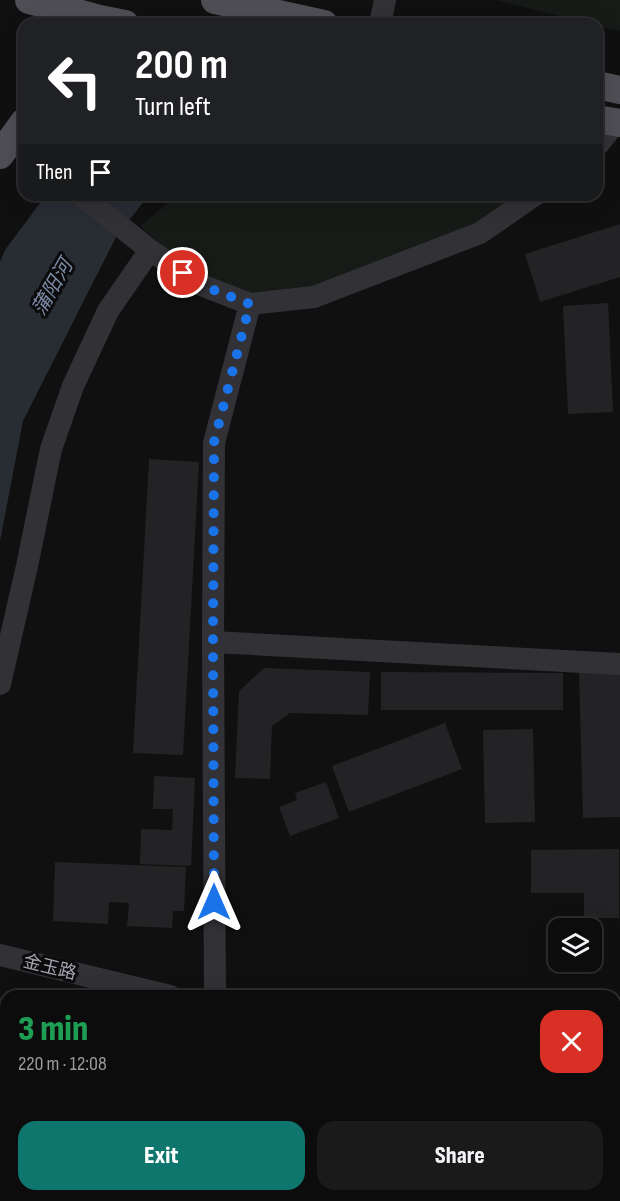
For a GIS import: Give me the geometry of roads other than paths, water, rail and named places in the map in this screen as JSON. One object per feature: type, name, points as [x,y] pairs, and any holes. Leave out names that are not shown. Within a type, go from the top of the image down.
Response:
[{"type":"main road","points":[[29,0],[107,17]]},
{"type":"main road","points":[[214,0],[296,18]]},
{"type":"main road","points":[[603,86],[620,90]]},
{"type":"street","points":[[381,18],[385,0]]},
{"type":"street","points":[[603,135],[611,121]]},
{"type":"street","points":[[89,201],[150,250],[201,285],[250,304],[314,297],[325,293],[480,233],[526,201]]},
{"type":"street","points":[[0,684],[51,449],[73,386],[108,311],[150,250]]},
{"type":"street","points":[[215,990],[214,442],[250,304]]},
{"type":"street","points":[[213,642],[620,664]]},
{"type":"street","name":"金玉路","points":[[0,955],[145,990]]},
{"type":"water","name":"蒲阳河","points":[[42,201],[144,201],[116,237],[23,421],[0,541],[0,262],[5,250]]}]
